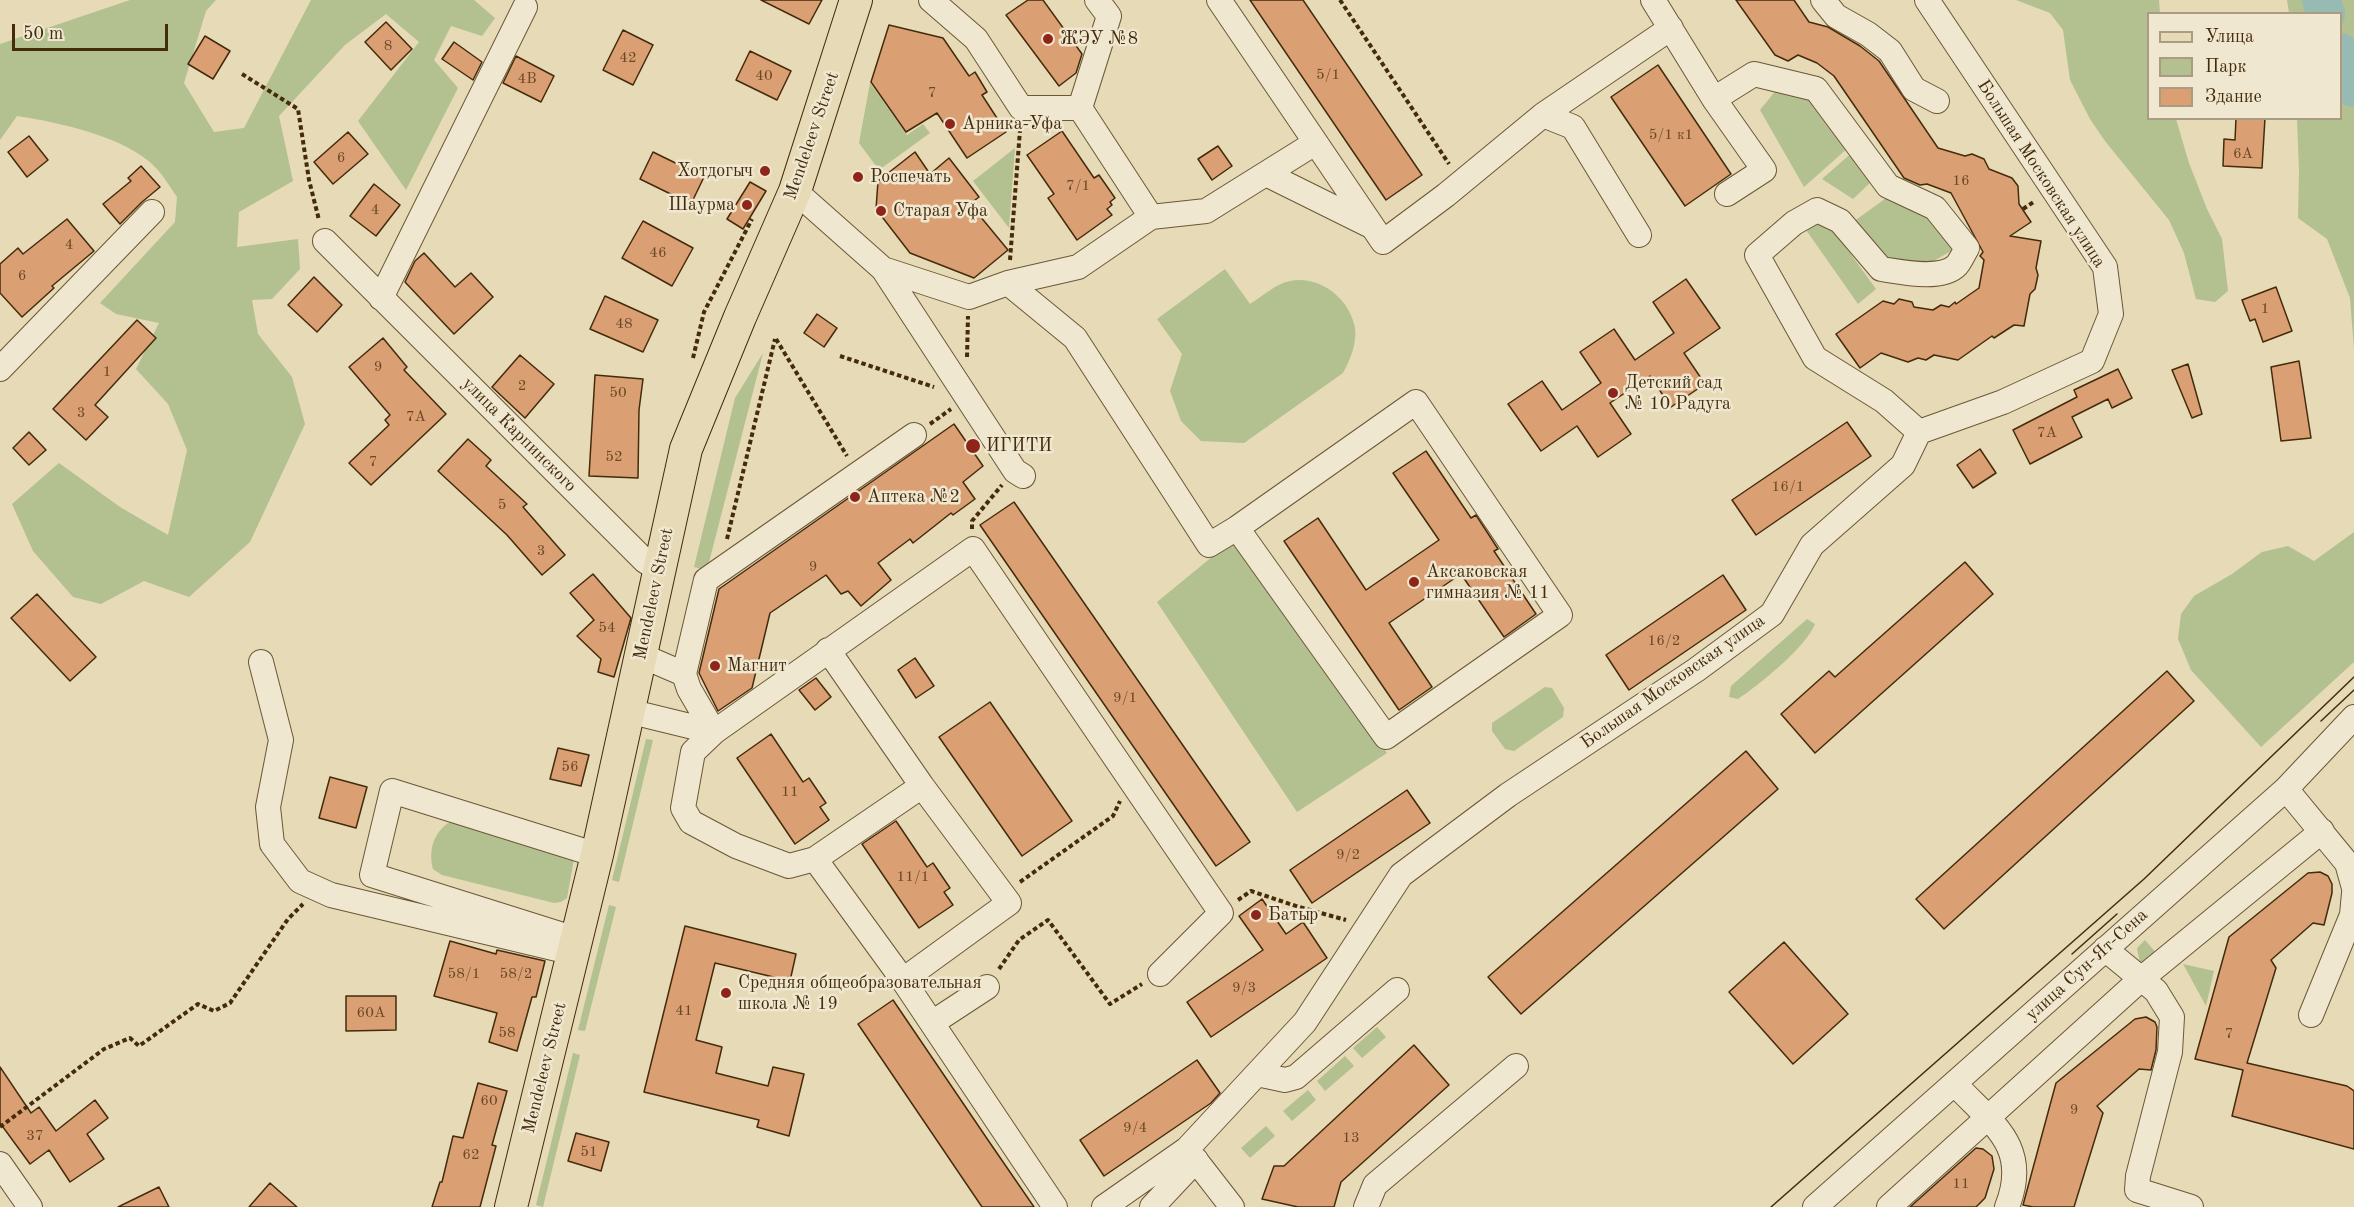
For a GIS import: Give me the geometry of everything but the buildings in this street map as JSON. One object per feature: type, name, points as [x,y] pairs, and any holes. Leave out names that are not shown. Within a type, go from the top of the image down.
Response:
[{"type":"main road","name":"Mendeleev Street","points":[[511,1207],[597,855],[686,449],[795,191],[856,0]]},
{"type":"street","points":[[931,0],[976,39],[1021,108],[1080,108]]},
{"type":"street","points":[[1080,108],[1109,16],[1097,0]]},
{"type":"street","points":[[1219,0],[1383,242],[1461,183],[1543,115],[1671,28]]},
{"type":"street","points":[[1653,0],[1714,99],[1764,170],[1727,194]]},
{"type":"street","points":[[1823,0],[1836,16],[1868,34],[1890,51],[1914,89],[1937,101]]},
{"type":"street","name":"Большая Московская улица","points":[[1104,1207],[1191,1154],[1257,1074],[1305,1022],[1401,875],[1508,795],[1696,670],[1772,614],[1812,544],[1903,465],[1919,432],[2003,402],[2092,361],[2111,314],[2105,267],[1927,0]]},
{"type":"street","points":[[381,298],[525,7]]},
{"type":"street","points":[[1714,99],[1754,74],[1816,89],[1888,186],[1935,208],[1967,248],[1956,266],[1938,273],[1911,273],[1881,269],[1840,221],[1817,210],[1794,223],[1757,255],[1815,358],[1884,401],[1919,432]]},
{"type":"street","points":[[1080,108],[1151,217]]},
{"type":"street","points":[[1543,115],[1573,127],[1639,235]]},
{"type":"street","points":[[883,269],[969,297],[1008,284],[1078,267],[1151,217],[1206,212],[1315,142]]},
{"type":"street","points":[[1266,174],[1372,227]]},
{"type":"street","points":[[795,191],[883,269],[966,398],[1019,474]]},
{"type":"street","points":[[0,369],[152,212]]},
{"type":"street","name":"улица Карпинского","points":[[325,241],[645,561],[659,570]]},
{"type":"street","points":[[1008,284],[1075,338],[1209,544],[1237,528],[1416,402],[1560,615],[1386,737],[1237,528]]},
{"type":"street","points":[[714,732],[689,689],[684,674],[706,580],[914,435]]},
{"type":"street","points":[[922,786],[815,859],[789,866],[736,846],[691,822],[683,808],[693,752],[714,732],[973,549],[1221,913],[1160,974]]},
{"type":"street","points":[[828,650],[922,786],[1009,903],[903,980]]},
{"type":"street","points":[[640,655],[684,674]]},
{"type":"street","points":[[261,662],[281,740],[268,807],[272,844],[300,881],[331,895],[421,916],[575,946]]},
{"type":"street","points":[[628,711],[714,732]]},
{"type":"street","name":"улица Сун-Ят-Сена","points":[[1815,1207],[2286,789],[2354,717]]},
{"type":"street","points":[[2286,789],[2347,863],[2354,888]]},
{"type":"street","points":[[575,946],[447,898],[372,874],[392,791],[597,855]]},
{"type":"street","points":[[1889,1207],[2141,979],[2322,831]]},
{"type":"street","points":[[815,859],[903,980],[1055,1207]]},
{"type":"street","points":[[2311,1014],[2352,915],[2354,893]]},
{"type":"street","points":[[421,916],[447,898]]},
{"type":"street","points":[[2105,950],[2156,991],[2172,1017],[2170,1052],[2138,1176],[2138,1191],[2192,1207]]},
{"type":"street","points":[[932,1023],[987,987]]},
{"type":"street","points":[[1257,1074],[1285,1080],[1296,1077],[1397,990]]},
{"type":"street","points":[[1366,1207],[1374,1185],[1516,1066]]},
{"type":"street","points":[[1955,1084],[2007,1140],[2015,1166],[2013,1192],[2007,1207]]},
{"type":"street","points":[[1152,1207],[1191,1154],[1232,1207]]},
{"type":"street","points":[[0,1164],[30,1207]]},
{"type":"path","points":[[1340,0],[1461,183]]},
{"type":"path","points":[[242,74],[298,110],[309,180],[325,241]]},
{"type":"path","points":[[1008,284],[1021,108]]},
{"type":"path","points":[[966,398],[969,297]]},
{"type":"path","points":[[719,573],[775,339],[858,474]]},
{"type":"path","points":[[840,356],[966,398]]},
{"type":"path","points":[[914,435],[966,398]]},
{"type":"path","points":[[973,549],[972,521],[1019,474]]},
{"type":"path","points":[[1023,880],[1113,816],[1130,780]]},
{"type":"path","points":[[0,1127],[104,1049],[130,1038],[139,1046],[198,1004],[214,1011],[230,1003],[288,919],[319,889]]},
{"type":"path","points":[[1221,913],[1251,891],[1368,926]]},
{"type":"path","points":[[987,987],[1019,940],[1048,920],[1110,1004],[1160,974]]},
{"type":"green space","points":[[130,0],[216,0],[206,11],[184,83],[214,132],[244,128],[311,0],[474,0],[495,18],[482,36],[451,26],[434,60],[458,88],[406,190],[358,121],[419,42],[386,14],[345,45],[279,116],[293,181],[239,212],[237,247],[298,239],[300,269],[272,299],[252,300],[258,334],[292,377],[305,424],[250,542],[189,597],[144,581],[101,604],[73,597],[33,551],[12,504],[59,463],[120,507],[168,535],[187,450],[168,404],[136,369],[159,323],[116,314],[100,303],[175,222],[177,197],[158,170],[143,156],[110,139],[90,132],[17,116],[0,140],[0,44]]},
{"type":"green space","points":[[2016,0],[2159,0],[2160,12],[2147,12],[2147,120],[2176,120],[2189,163],[2207,209],[2222,239],[2228,291],[2215,302],[2196,299],[2184,253],[2169,220],[2090,119],[2070,80],[2063,30],[2050,13]]},
{"type":"green space","points":[[2287,0],[2354,0],[2354,349],[2350,298],[2327,239],[2298,218],[2297,120],[2342,120],[2342,12],[2289,12]]},
{"type":"green space","points":[[870,83],[907,135],[923,124],[930,133],[879,170],[859,143]]},
{"type":"green space","points":[[1777,89],[1815,99],[1849,147],[1804,187],[1760,110]]},
{"type":"green space","points":[[1015,148],[1009,228],[973,181]]},
{"type":"green space","points":[[1855,150],[1874,179],[1853,199],[1822,179]]},
{"type":"green space","points":[[1889,196],[1932,215],[1953,250],[1930,263],[1878,256],[1853,222]]},
{"type":"green space","points":[[1818,223],[1834,231],[1876,289],[1858,304],[1804,227]]},
{"type":"green space","points":[[1225,269],[1250,304],[1274,287],[1290,281],[1301,280],[1322,286],[1332,291],[1340,299],[1352,317],[1355,328],[1354,346],[1343,373],[1244,443],[1201,441],[1181,421],[1170,391],[1182,354],[1157,319]]},
{"type":"green space","points":[[763,353],[707,570],[694,567],[735,398]]},
{"type":"green space","points":[[2354,532],[2354,662],[2261,747],[2191,670],[2178,639],[2181,614],[2194,596],[2232,574],[2262,552],[2288,546],[2314,561]]},
{"type":"green space","points":[[1235,538],[1387,753],[1297,812],[1157,602]]},
{"type":"green space","points":[[1807,619],[1815,624],[1792,654],[1758,685],[1738,699],[1729,697],[1731,686]]},
{"type":"green space","points":[[1545,687],[1552,688],[1564,708],[1563,717],[1514,751],[1505,749],[1492,731],[1492,723]]},
{"type":"green space","points":[[646,739],[653,740],[619,882],[612,880]]},
{"type":"green space","points":[[452,821],[574,859],[567,898],[554,903],[442,875],[433,869],[431,855],[434,841],[441,830]]},
{"type":"green space","points":[[609,905],[616,907],[585,1031],[578,1030]]},
{"type":"green space","points":[[2145,940],[2158,955],[2140,964],[2137,948]]},
{"type":"green space","points":[[2183,964],[2214,971],[2206,1006]]},
{"type":"green space","points":[[1377,1027],[1386,1037],[1362,1058],[1353,1048]]},
{"type":"green space","points":[[573,1053],[580,1055],[543,1207],[536,1205]]},
{"type":"green space","points":[[1345,1056],[1354,1066],[1325,1091],[1317,1081]]},
{"type":"green space","points":[[1308,1090],[1316,1100],[1292,1121],[1283,1111]]},
{"type":"green space","points":[[1266,1126],[1275,1136],[1250,1158],[1241,1148]]},
{"type":"waterway","points":[[2321,0],[2325,12]]},
{"type":"waterway","points":[[2342,57],[2354,88]]},
{"type":"tram line","points":[[1771,1207],[2144,879],[2354,677]]},
{"type":"tram line","points":[[2321,721],[2354,690]]},
{"type":"tram line","points":[[2072,954],[2117,914]]},
{"type":"place","name":"ЖЭУ №8","points":[[1048,39]]},
{"type":"place","name":"Арника-Уфа","points":[[950,124]]},
{"type":"place","name":"Хотдогыч","points":[[765,171]]},
{"type":"place","name":"Роспечать","points":[[858,177]]},
{"type":"place","name":"Шаурма","points":[[747,205]]},
{"type":"place","name":"Старая Уфа","points":[[881,211]]},
{"type":"place","name":"Детский сад № 10 Радуга","points":[[1613,393]]},
{"type":"place","name":"ИГИТИ","points":[[973,446]]},
{"type":"place","name":"Аптека №2","points":[[855,497]]},
{"type":"place","name":"Аксаковская гимназия № 11","points":[[1414,582]]},
{"type":"place","name":"Магнит","points":[[715,666]]},
{"type":"place","name":"Батыр","points":[[1256,915]]},
{"type":"place","name":"Средняя общеобразовательная школа № 19","points":[[726,993]]}]
